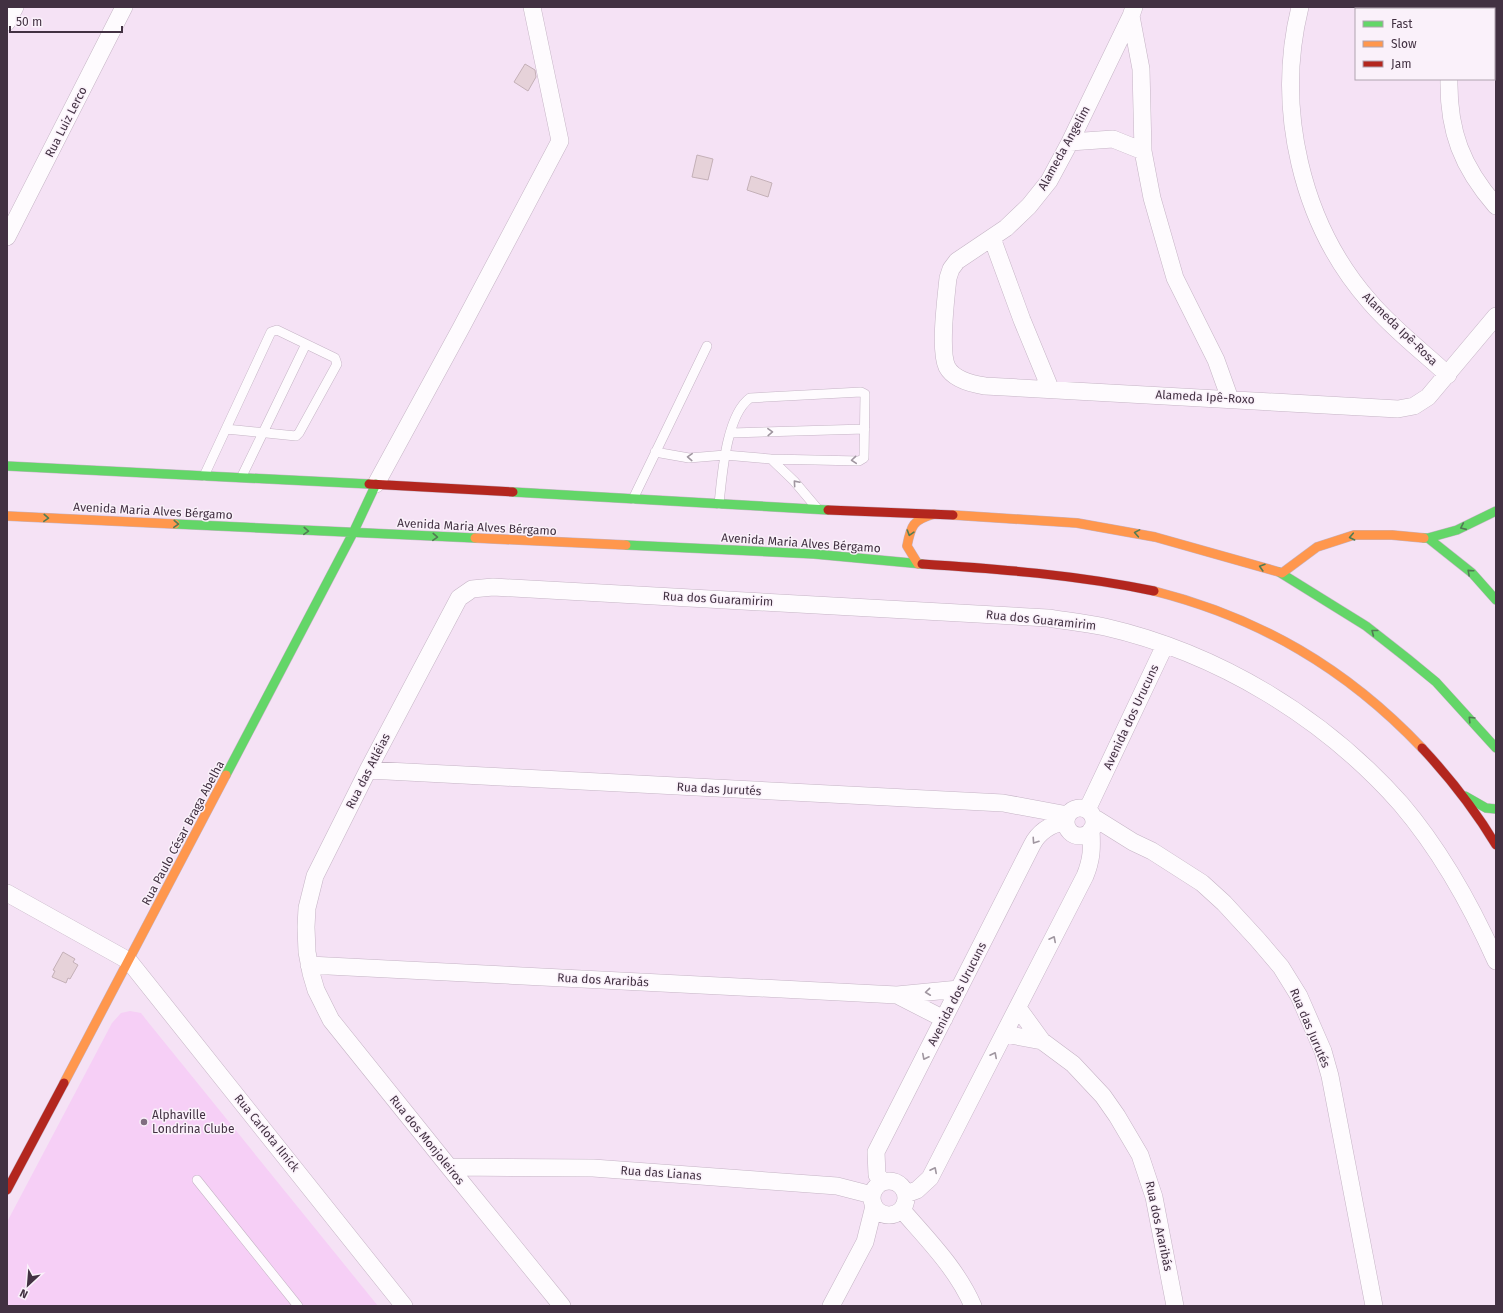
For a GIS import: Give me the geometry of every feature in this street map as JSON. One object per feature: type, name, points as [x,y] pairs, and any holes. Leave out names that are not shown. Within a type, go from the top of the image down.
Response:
[{"type":"street","points":[[7,22],[15,7]]},
{"type":"street","name":"Rua Luiz Lerco","points":[[7,237],[124,7]]},
{"type":"street","points":[[376,484],[461,328],[560,140],[532,7]]},
{"type":"street","name":"Alameda Ipê-Rosa","points":[[1300,7],[1292,51],[1291,92],[1293,120],[1299,157],[1309,196],[1334,250],[1357,286],[1389,321],[1448,375]]},
{"type":"street","points":[[1133,11],[1141,69],[1143,151],[1152,198],[1175,278],[1216,360],[1230,399]]},
{"type":"street","name":"Alameda Angelim","points":[[953,374],[948,368],[944,348],[948,278],[952,269],[957,261],[992,238],[1018,218],[1049,181],[1070,142],[1133,11]]},
{"type":"street","points":[[1449,80],[1450,118],[1458,146],[1478,183],[1496,206]]},
{"type":"street","points":[[1070,142],[1113,139],[1143,151]]},
{"type":"street","points":[[992,238],[1022,320],[1050,388]]},
{"type":"street","name":"Alameda Ipê-Roxo","points":[[953,374],[960,379],[976,385],[1050,388],[1398,409],[1414,406],[1428,397],[1496,316]]},
{"type":"street","points":[[7,466],[376,484],[818,510],[935,514],[1077,523],[1155,536],[1282,573],[1366,626],[1408,659],[1436,682],[1496,748]]},
{"type":"street","name":"Rua Paulo César Braga Abelha","points":[[7,1190],[129,961],[353,533],[376,484]]},
{"type":"street","points":[[1282,573],[1317,547],[1354,536],[1392,534],[1428,538],[1457,530],[1496,511]]},
{"type":"street","points":[[918,564],[907,546],[910,530],[920,518],[935,514]]},
{"type":"street","name":"Avenida Maria Alves Bérgamo","points":[[7,516],[814,554],[918,564],[992,568],[1088,579],[1152,591],[1190,601],[1227,614],[1281,640],[1350,683],[1399,724],[1433,760],[1462,794],[1496,845]]},
{"type":"street","points":[[1428,538],[1472,573],[1496,600]]},
{"type":"street","name":"Rua dos Guaramirim","points":[[468,591],[493,587],[1048,618],[1104,626],[1165,645],[1209,662],[1259,688],[1322,730],[1351,754],[1401,804],[1438,853],[1476,918],[1496,961]]},
{"type":"street","name":"Rua das Atléias","points":[[309,965],[306,928],[308,900],[315,876],[368,770],[459,598],[468,591]]},
{"type":"street","name":"Avenida dos Urucuns","points":[[865,1242],[930,1178],[1085,876],[1091,862],[1092,849],[1090,819],[1165,645]]},
{"type":"street","name":"Rua das Jurutés","points":[[368,770],[1003,803],[1067,818]]},
{"type":"street","points":[[1462,794],[1486,808],[1496,809]]},
{"type":"street","points":[[1078,809],[1090,819],[1084,835],[1075,835],[1068,829],[1067,818],[1074,810],[1078,809]]},
{"type":"street","name":"Avenida dos Urucuns","points":[[831,1306],[865,1242],[876,1194],[876,1152],[1034,840],[1054,824],[1067,818]]},
{"type":"street","name":"Rua das Jurutés","points":[[1090,819],[1152,851],[1202,883],[1224,903],[1281,966],[1299,996],[1323,1051],[1330,1076],[1374,1306]]},
{"type":"street","points":[[7,893],[129,961]]},
{"type":"street","name":"Rua Carlota Ilnick","points":[[129,961],[403,1306]]},
{"type":"street","name":"Rua dos Araribás","points":[[309,965],[897,995],[959,989]]},
{"type":"street","name":"Rua dos Monjoleiros","points":[[309,965],[316,990],[332,1020],[562,1306]]},
{"type":"street","name":"Rua dos Araribás","points":[[897,995],[944,1019]]},
{"type":"street","name":"Rua dos Araribás","points":[[1018,1008],[1042,1041],[1073,1064],[1098,1090],[1117,1116],[1140,1155],[1154,1197],[1175,1306]]},
{"type":"street","name":"Rua dos Araribás","points":[[1005,1034],[1042,1041]]},
{"type":"street","name":"Rua das Lianas","points":[[449,1167],[594,1168],[836,1186],[876,1194]]},
{"type":"street","points":[[900,1206],[882,1214],[876,1194],[894,1182],[899,1184],[900,1206],[954,1272],[972,1306]]},
{"type":"lane","points":[[204,476],[271,332],[277,330],[335,358],[337,364],[296,436],[226,429]]},
{"type":"lane","points":[[242,478],[306,344]]},
{"type":"lane","points":[[633,499],[707,346]]},
{"type":"lane","points":[[655,452],[689,458],[725,455],[771,459],[859,461],[864,458],[865,394],[862,392],[750,398],[744,403],[738,413],[731,433],[725,455],[719,504]]},
{"type":"lane","points":[[731,433],[865,429]]},
{"type":"lane","points":[[771,459],[794,481],[818,510]]},
{"type":"lane","points":[[197,1180],[298,1306]]},
{"type":"shaded area","name":"Alphaville Londrina Clube","points":[[130,1011],[141,1013],[378,1306],[7,1306],[7,1222],[112,1023],[121,1013]]},
{"type":"building","points":[[525,64],[535,70],[536,77],[528,91],[514,82]]},
{"type":"building","points":[[697,155],[713,159],[708,180],[692,177]]},
{"type":"building","points":[[751,176],[772,183],[768,197],[747,190]]},
{"type":"building","points":[[63,952],[75,959],[73,962],[78,965],[66,983],[52,977],[55,971],[53,970]]},
{"type":"traffic: fast","points":[[7,466],[369,484]]},
{"type":"traffic: fast","points":[[226,775],[353,533],[376,484]]},
{"type":"traffic: fast","points":[[513,492],[828,510]]},
{"type":"traffic: fast","points":[[1428,538],[1457,530],[1496,511]]},
{"type":"traffic: fast","points":[[175,524],[475,538]]},
{"type":"traffic: fast","points":[[1424,538],[1428,538],[1472,573],[1496,600]]},
{"type":"traffic: fast","points":[[626,545],[814,554],[922,564]]},
{"type":"traffic: fast","points":[[1279,572],[1366,626],[1408,659],[1436,682],[1496,748]]},
{"type":"traffic: fast","points":[[1465,796],[1486,808],[1496,809]]},
{"type":"traffic: slow","points":[[918,564],[907,546],[910,533],[917,521],[934,514]]},
{"type":"traffic: slow","points":[[953,515],[1077,523],[1155,537],[1279,572]]},
{"type":"traffic: slow","points":[[7,516],[175,524]]},
{"type":"traffic: slow","points":[[1282,573],[1317,547],[1354,535],[1392,535],[1424,538]]},
{"type":"traffic: slow","points":[[475,538],[626,545]]},
{"type":"traffic: slow","points":[[1154,591],[1193,602],[1230,616],[1265,631],[1299,650],[1332,670],[1363,694],[1393,719],[1422,748]]},
{"type":"traffic: slow","points":[[64,1083],[226,775]]},
{"type":"traffic: jam","points":[[369,484],[513,492]]},
{"type":"traffic: jam","points":[[828,510],[953,515]]},
{"type":"traffic: jam","points":[[922,564],[1038,573],[1125,585],[1154,591]]},
{"type":"traffic: jam","points":[[1422,748],[1462,795],[1480,819],[1496,845]]},
{"type":"traffic: jam","points":[[7,1190],[64,1083]]},
{"type":"place","name":"Alphaville Londrina Clube","points":[[144,1122]]}]
